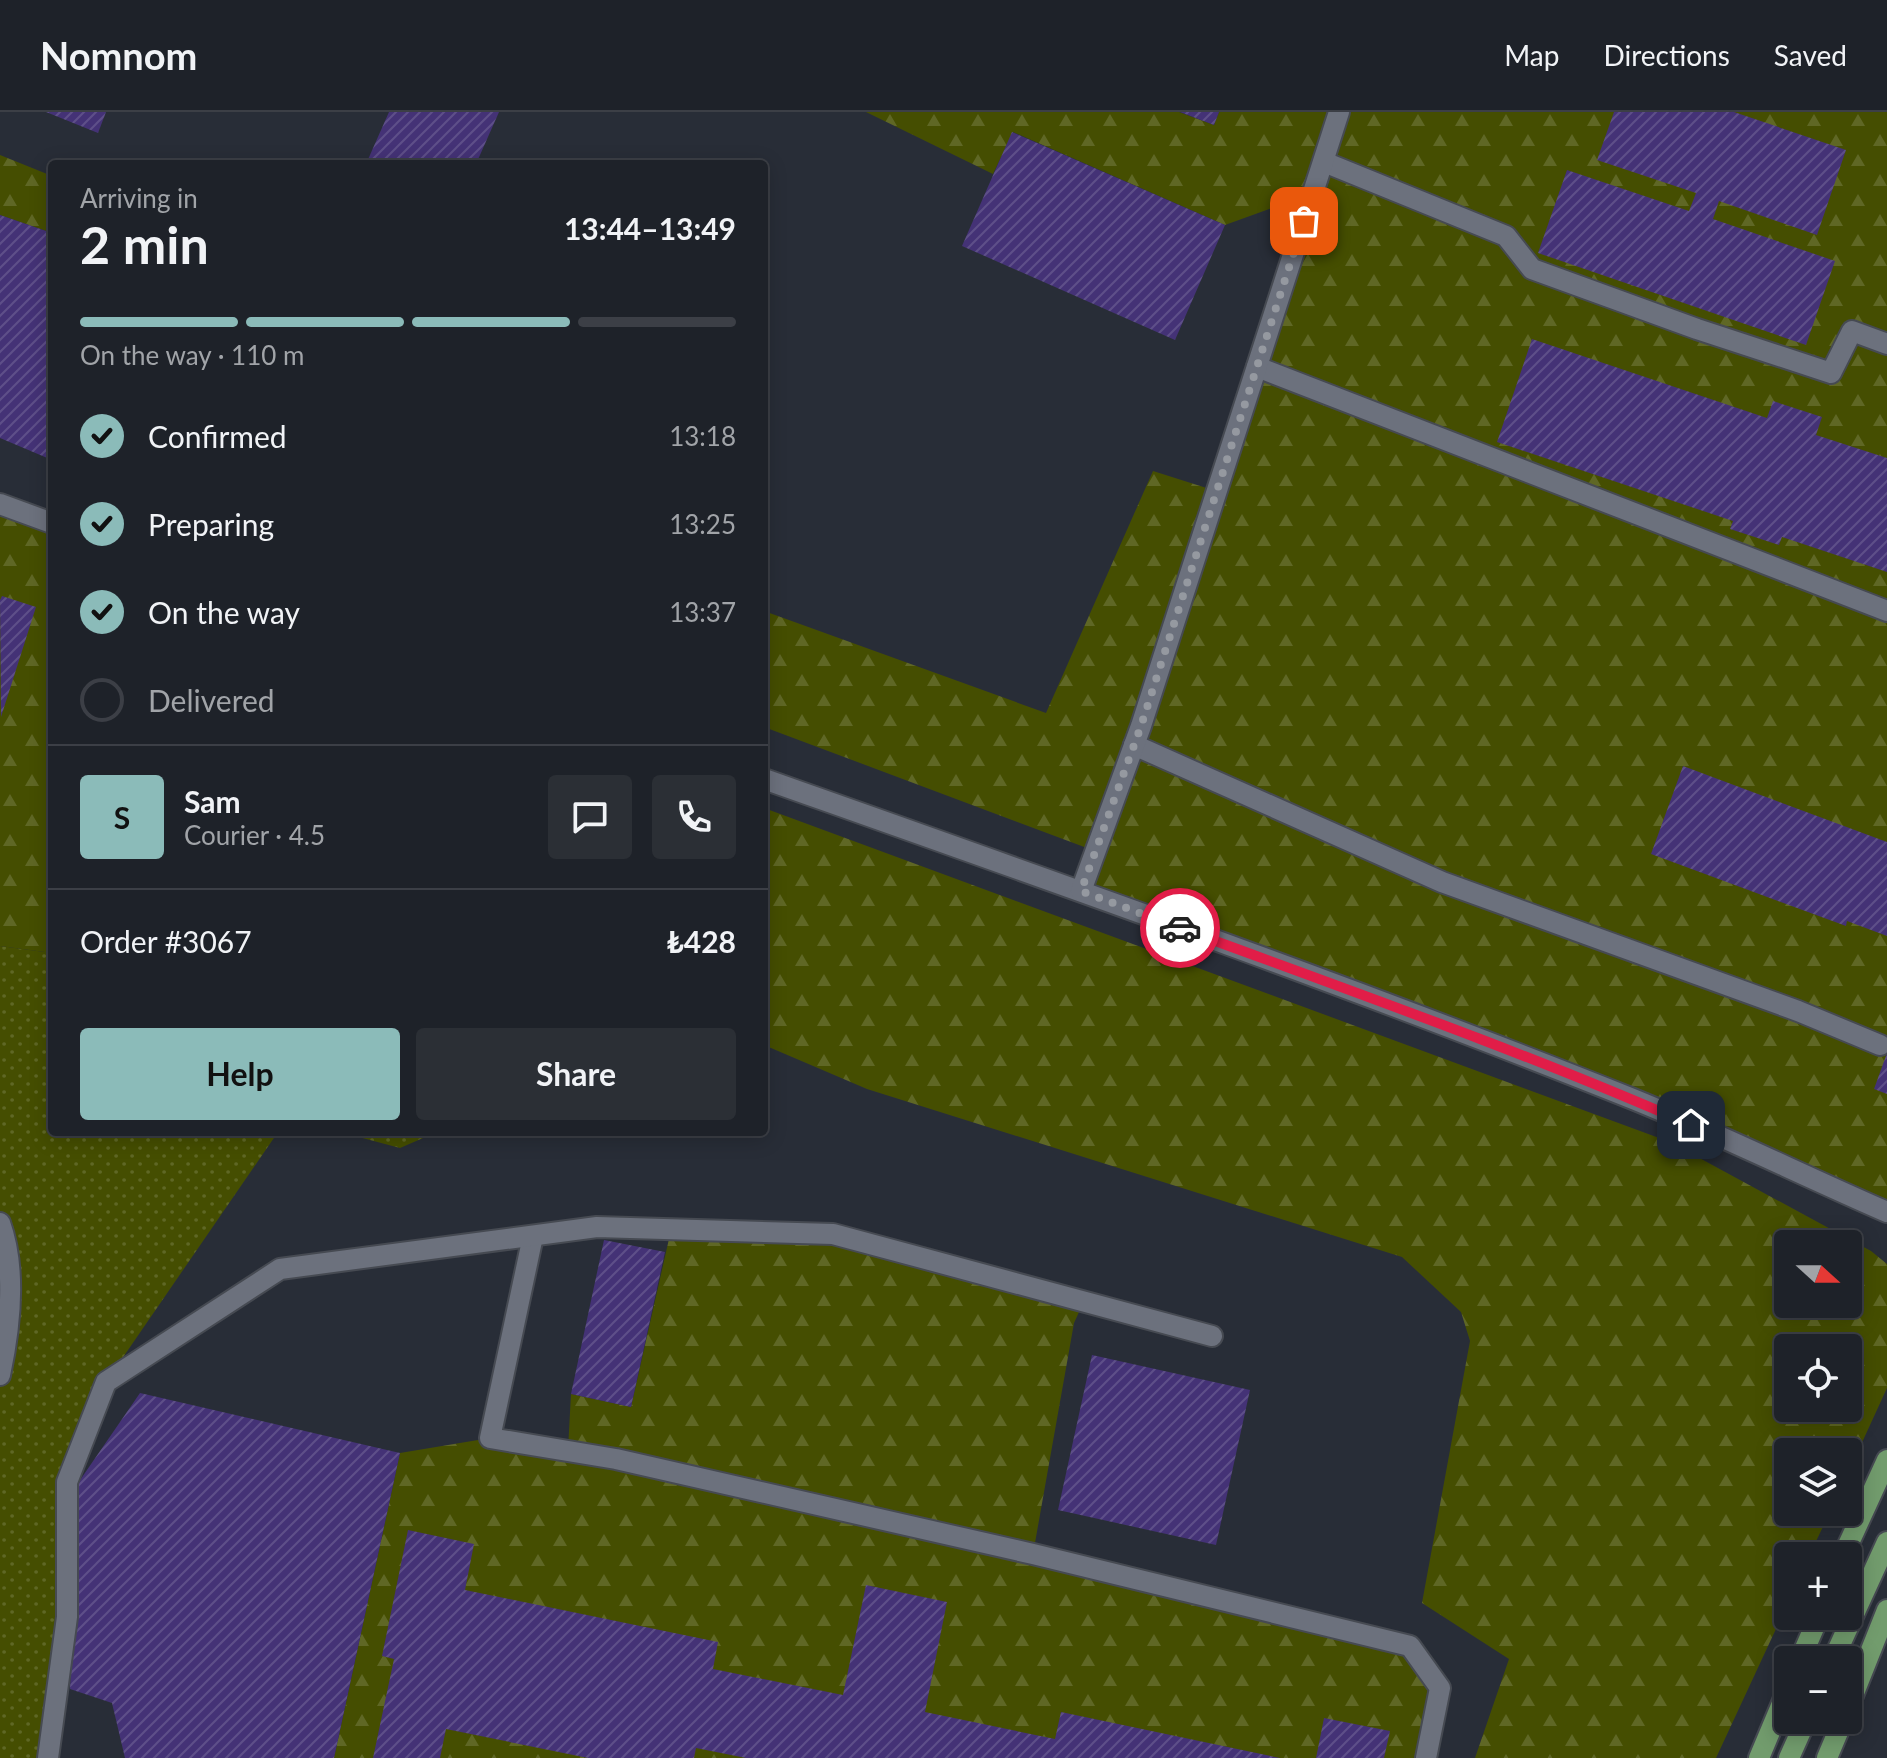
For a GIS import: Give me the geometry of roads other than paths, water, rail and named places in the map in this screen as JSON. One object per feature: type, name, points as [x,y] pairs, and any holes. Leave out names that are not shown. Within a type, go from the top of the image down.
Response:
[{"type":"main road","points":[[1849,1542],[1887,1460]]},
{"type":"main road","points":[[1839,1646],[1887,1542]]},
{"type":"main road","points":[[1862,1673],[1887,1610]]},
{"type":"main road","points":[[1759,1758],[1774,1722]]},
{"type":"main road","points":[[1789,1758],[1800,1734]]},
{"type":"main road","points":[[1827,1758],[1837,1734]]},
{"type":"lane","points":[[1081,891],[1134,745],[1339,112]]},
{"type":"lane","points":[[1324,162],[1506,236],[1532,269],[1697,329],[1831,373],[1852,331],[1887,344]]},
{"type":"lane","points":[[1257,367],[1887,611]]},
{"type":"lane","points":[[0,504],[48,522]]},
{"type":"lane","points":[[1134,745],[1442,882],[1798,1011],[1880,1045]]},
{"type":"lane","points":[[768,780],[1385,1003],[1635,1101],[1887,1212]]},
{"type":"lane","points":[[0,1223],[6,1248],[10,1296],[0,1375]]},
{"type":"lane","points":[[48,1758],[67,1617],[67,1482],[106,1382],[280,1269],[597,1227],[833,1234],[1212,1336]]},
{"type":"lane","points":[[533,1236],[490,1438],[616,1459],[1033,1554],[1410,1646],[1440,1688],[1426,1758]]}]
